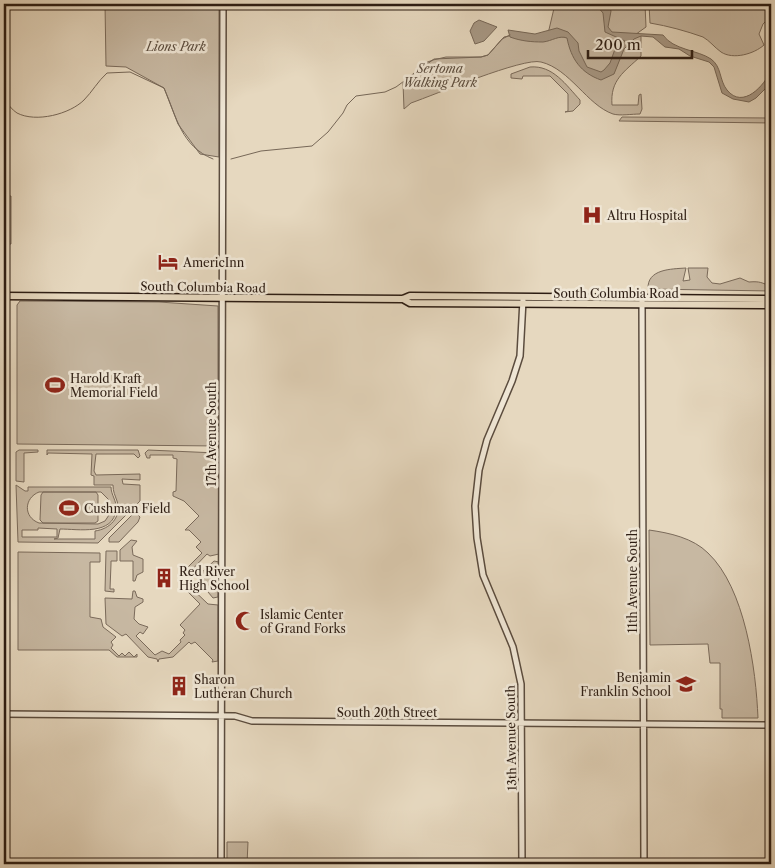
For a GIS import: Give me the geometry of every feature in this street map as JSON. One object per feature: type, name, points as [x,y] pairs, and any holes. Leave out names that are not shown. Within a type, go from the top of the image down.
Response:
[{"type":"main road","name":"South Columbia Road","points":[[4,296],[642,301],[771,299]]},
{"type":"main road","name":"South Columbia Road","points":[[407,299],[428,296],[523,300]]},
{"type":"main road","points":[[743,305],[758,299]]},
{"type":"main road","name":"South Columbia Road","points":[[642,301],[771,305]]},
{"type":"street","name":"17th Avenue South","points":[[221,864],[224,4]]},
{"type":"street","name":"13th Avenue South","points":[[522,864],[522,722],[519,673],[509,635],[483,575],[477,538],[475,506],[479,470],[487,440],[512,381],[520,356],[523,300]]},
{"type":"street","name":"11th Avenue South","points":[[642,301],[644,864]]},
{"type":"street","name":"South 20th Street","points":[[4,714],[235,716],[252,722],[522,722],[771,725]]},
{"type":"green space","name":"Lions Park","points":[[105,4],[219,4],[219,157],[200,154],[178,124],[164,88],[126,67],[106,66]]},
{"type":"green space","name":"Sertoma Walking Park","points":[[555,4],[645,4],[646,27],[632,37],[641,36],[641,56],[619,77],[612,96],[612,105],[638,105],[639,95],[641,94],[642,109],[640,114],[613,114],[595,103],[561,72],[541,62],[531,62],[498,71],[411,103],[404,109],[403,83],[425,63],[446,57],[481,57],[488,55],[504,37],[523,33],[547,38]]},
{"type":"green space","points":[[649,4],[771,4],[771,16],[763,24],[759,34],[764,45],[743,55],[731,56],[721,52],[703,37],[650,23]]},
{"type":"green space","points":[[530,67],[546,69],[558,77],[580,100],[580,104],[573,111],[565,112],[568,111],[568,94],[550,76],[523,76],[522,79],[511,78],[511,74]]},
{"type":"green space","points":[[622,117],[771,118],[771,123],[619,121]]},
{"type":"green space","points":[[4,196],[11,196],[11,244],[4,244]]},
{"type":"green space","points":[[686,268],[683,281],[690,280],[688,268],[708,268],[707,277],[712,283],[720,284],[740,278],[749,282],[759,282],[771,286],[771,291],[648,289],[651,277],[661,271]]},
{"type":"green space","points":[[20,301],[159,302],[218,306],[218,446],[17,444],[17,305]]},
{"type":"green space","points":[[19,450],[38,450],[38,452],[24,453],[24,482],[16,481],[16,452]]},
{"type":"green space","points":[[47,450],[138,450],[140,456],[138,458],[134,454],[96,454],[94,471],[96,475],[140,474],[140,480],[122,479],[123,484],[140,485],[140,501],[98,543],[18,542],[16,485],[25,491],[28,491],[28,487],[111,487],[116,509],[114,518],[109,524],[85,530],[60,529],[58,538],[54,539],[95,539],[95,531],[110,525],[118,512],[113,485],[94,485],[94,476],[91,475],[92,454],[48,453],[47,455]],"holes":[[[39,492],[101,492],[109,500],[111,512],[105,521],[98,524],[39,523],[30,516],[27,508],[30,499]],[[38,528],[57,529],[57,537],[22,537],[22,530],[38,530]]]},
{"type":"green space","points":[[148,450],[217,453],[219,455],[219,554],[210,556],[207,554],[186,576],[182,573],[202,553],[196,547],[201,542],[189,530],[185,530],[199,516],[184,501],[173,496],[173,492],[176,491],[177,459],[173,458],[173,455],[150,455],[150,458],[147,458],[145,453]]},
{"type":"green space","name":"Cushman Field","points":[[43,492],[96,492],[98,495],[98,521],[95,523],[43,523],[40,520],[41,495]]},
{"type":"green space","points":[[135,512],[140,517],[138,522],[119,542],[109,542],[109,538]]},
{"type":"green space","points":[[649,530],[688,540],[708,553],[721,568],[740,608],[746,630],[755,676],[758,718],[722,718],[722,709],[720,709],[720,663],[710,663],[708,644],[650,645]]},
{"type":"green space","points":[[131,540],[137,541],[132,547],[133,555],[143,559],[143,572],[137,575],[135,581],[133,581],[133,561],[120,561],[120,550]]},
{"type":"green space","points":[[106,551],[117,551],[117,561],[111,561],[110,589],[114,589],[114,592],[105,591]]},
{"type":"green space","points":[[18,552],[100,553],[100,562],[90,562],[90,617],[101,619],[103,627],[116,637],[111,642],[113,645],[111,648],[119,656],[122,653],[125,656],[129,652],[134,657],[117,657],[109,650],[18,650]]},
{"type":"green space","points":[[214,561],[219,562],[218,597],[213,598],[198,580],[200,574]]},
{"type":"green space","points":[[185,582],[208,604],[218,605],[218,661],[212,662],[213,660],[195,642],[191,644],[189,642],[173,657],[159,659],[158,662],[157,659],[148,657],[126,634],[122,636],[106,624],[105,598],[132,599],[133,591],[135,591],[137,597],[143,599],[143,602],[135,607],[134,619],[139,624],[148,627],[143,634],[140,632],[136,636],[155,655],[162,651],[169,654],[185,635],[183,633],[185,630],[180,625],[200,604],[182,586]]},
{"type":"green space","points":[[227,842],[248,842],[247,864],[227,864]]},
{"type":"shaded area","points":[[560,4],[609,4],[611,11],[608,27],[612,32],[663,35],[667,40],[679,47],[706,56],[715,62],[724,86],[733,95],[740,97],[753,93],[764,82],[771,70],[771,83],[756,98],[749,102],[733,99],[722,93],[714,67],[709,62],[690,56],[679,49],[665,47],[653,37],[641,36],[634,39],[624,49],[614,74],[601,80],[588,73],[578,64],[571,52],[567,38],[561,37],[539,42],[510,37],[508,30],[535,34],[557,28],[568,32],[578,43],[579,51],[587,67],[601,72],[610,63],[615,49],[625,41],[605,32],[603,13],[597,6]]},
{"type":"shaded area","points":[[479,20],[497,27],[484,41],[475,44],[470,31],[474,23]]},
{"type":"waterway","points":[[231,159],[261,151],[312,146],[328,132],[347,105],[356,96],[385,92],[396,87],[434,59],[488,55],[502,39],[510,35]]},
{"type":"waterway","points":[[4,99],[15,112],[25,116],[52,116],[78,105],[107,73],[130,72],[164,88],[181,130],[187,139],[194,147],[213,159]]},
{"type":"place","name":"Altru Hospital","points":[[592,215]]},
{"type":"place","name":"AmericInn","points":[[168,262]]},
{"type":"place","name":"Harold Kraft Memorial Field","points":[[55,385]]},
{"type":"place","name":"Cushman Field","points":[[69,508]]},
{"type":"place","name":"Red River High School","points":[[164,578]]},
{"type":"place","name":"Islamic Center of Grand Forks","points":[[245,621]]},
{"type":"place","name":"Benjamin Franklin School","points":[[686,684]]},
{"type":"place","name":"Sharon Lutheran Church","points":[[179,686]]}]
